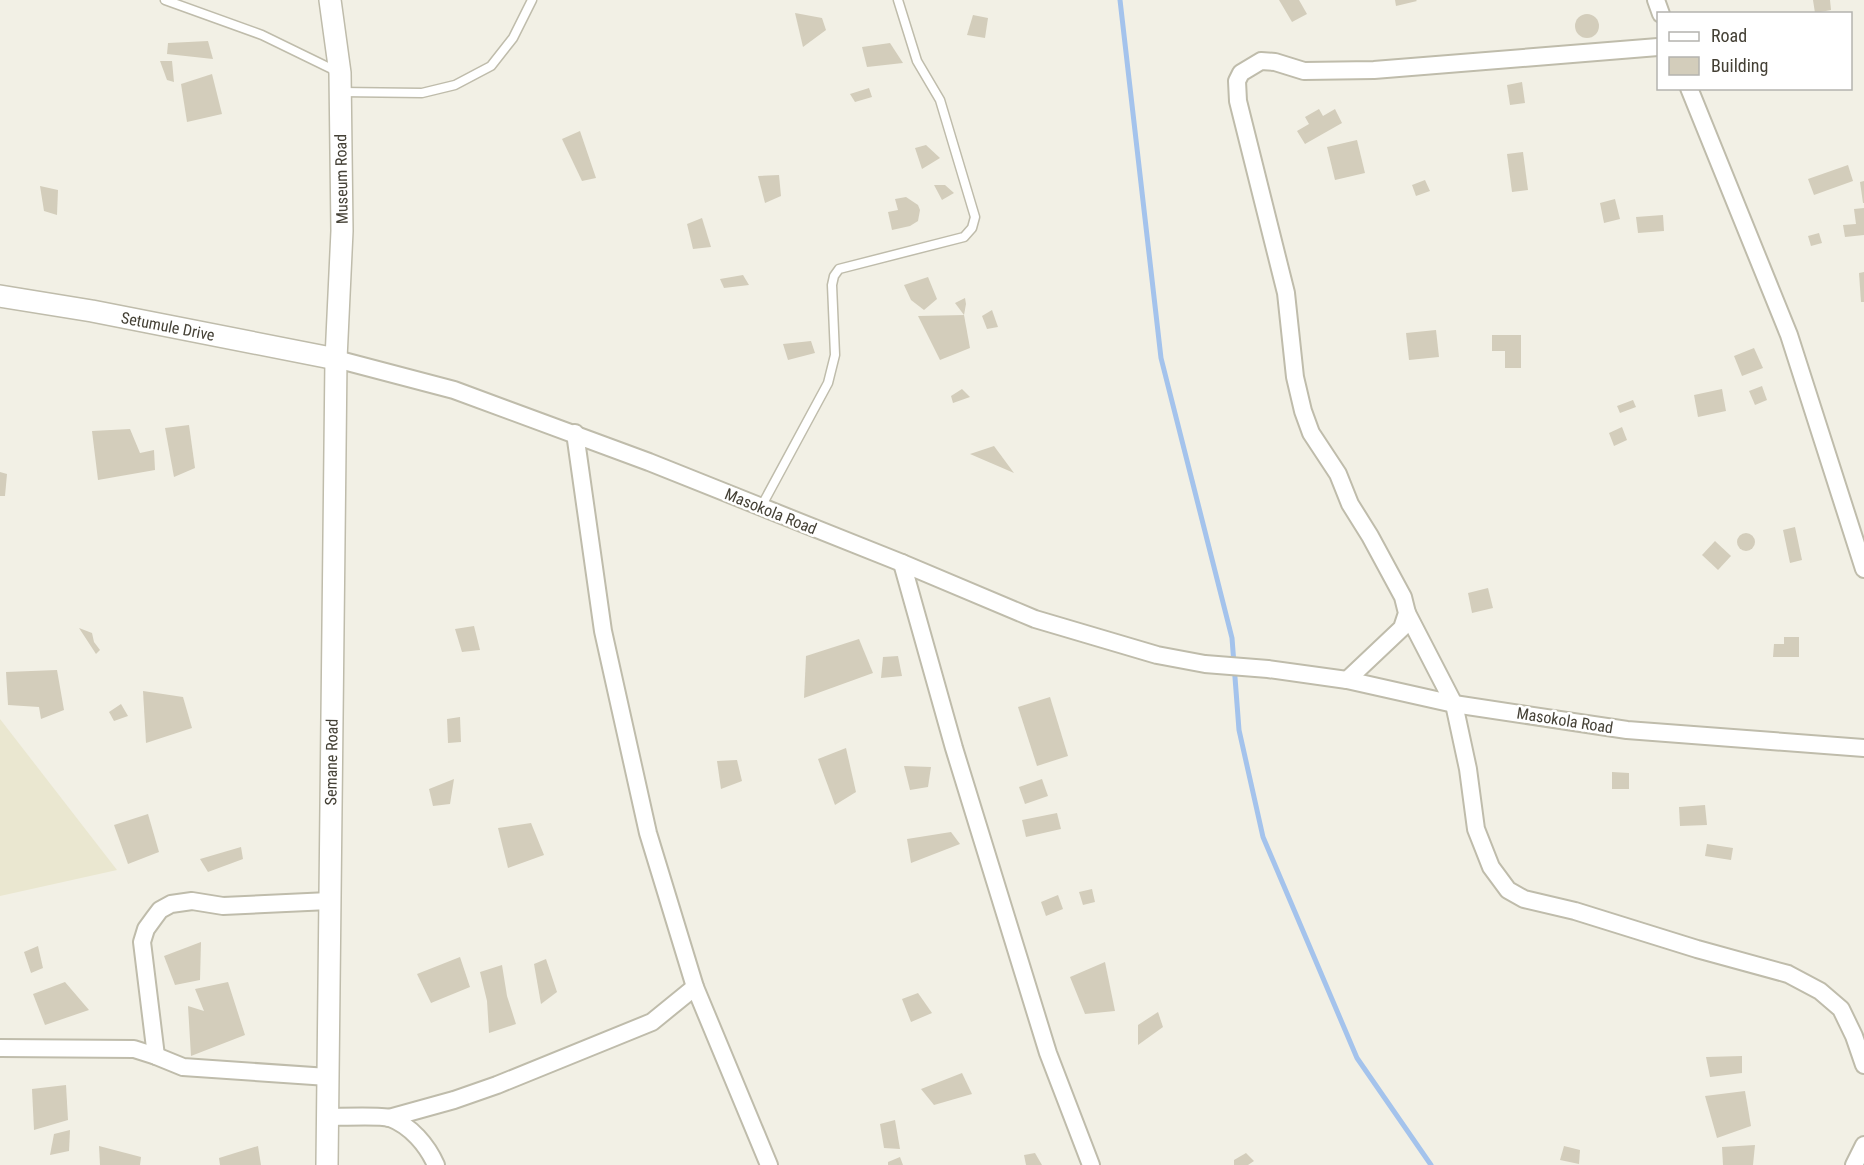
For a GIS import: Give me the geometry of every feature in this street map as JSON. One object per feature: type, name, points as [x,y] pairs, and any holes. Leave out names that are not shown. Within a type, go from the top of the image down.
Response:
[{"type":"street","name":"Museum Road","points":[[330,0],[340,82],[342,231],[336,359]]},
{"type":"street","points":[[1657,47],[1374,70],[1304,71],[1275,62],[1261,61],[1241,73],[1237,81],[1238,100],[1286,293],[1295,377],[1303,411],[1311,433],[1338,474],[1350,504],[1403,597],[1407,613],[1454,704],[1468,769],[1476,829],[1491,867],[1508,890],[1524,899],[1575,911],[1697,949],[1788,974],[1820,991],[1840,1009],[1854,1036],[1864,1065]]},
{"type":"street","points":[[1690,90],[1789,335],[1864,569]]},
{"type":"street","name":"Setumule Drive","points":[[0,296],[92,311],[336,359]]},
{"type":"street","name":"Masokola Road","points":[[336,359],[454,390],[575,433],[902,563],[1035,619],[1157,655],[1205,664],[1268,669],[1347,681],[1454,704],[1627,730],[1864,748]]},
{"type":"street","name":"Semane Road","points":[[327,1165],[336,359]]},
{"type":"street","points":[[575,433],[603,631],[648,833],[695,987],[769,1165]]},
{"type":"street","points":[[902,563],[954,748],[1048,1053],[1091,1165]]},
{"type":"street","points":[[1347,681],[1402,628],[1407,613]]},
{"type":"street","points":[[156,1056],[142,942],[146,929],[160,910],[171,904],[192,901],[222,906],[329,902]]},
{"type":"street","points":[[328,1118],[389,1118],[497,1085],[652,1022],[695,987]]},
{"type":"street","points":[[0,1048],[135,1049],[183,1067],[328,1077]]},
{"type":"street","points":[[389,1118],[411,1131],[429,1149],[436,1165]]},
{"type":"street","points":[[1854,1165],[1864,1145]]},
{"type":"lane","points":[[165,0],[262,35],[340,82],[422,93],[455,85],[491,66],[513,38],[532,0]]},
{"type":"lane","points":[[761,507],[828,383],[835,355],[832,285],[839,269],[964,237],[972,228],[975,217],[940,100],[917,61],[898,0]]},
{"type":"shaded area","points":[[0,719],[117,870],[0,896]]},
{"type":"building","points":[[1279,0],[1299,0],[1307,14],[1292,22]]},
{"type":"building","points":[[1395,0],[1416,0],[1417,1],[1396,6]]},
{"type":"building","points":[[1813,0],[1830,0],[1831,10],[1815,12]]},
{"type":"building","points":[[795,13],[822,18],[826,30],[803,47]]},
{"type":"building","points":[[1587,14],[1595,18],[1599,26],[1595,34],[1587,38],[1579,34],[1575,26],[1579,18]]},
{"type":"building","points":[[973,15],[988,18],[985,38],[967,35]]},
{"type":"building","points":[[208,41],[213,59],[167,54],[168,43]]},
{"type":"building","points":[[890,43],[903,63],[867,67],[862,47]]},
{"type":"building","points":[[160,61],[172,61],[174,82],[167,80]]},
{"type":"building","points":[[212,74],[222,114],[187,122],[181,84]]},
{"type":"building","points":[[1522,82],[1525,103],[1510,105],[1507,85]]},
{"type":"building","points":[[869,88],[872,97],[855,102],[850,94]]},
{"type":"building","points":[[1319,109],[1323,116],[1335,109],[1342,123],[1305,144],[1297,131],[1309,124],[1305,117]]},
{"type":"building","points":[[580,131],[596,178],[582,181],[562,139]]},
{"type":"building","points":[[1357,140],[1365,173],[1335,180],[1327,147]]},
{"type":"building","points":[[926,145],[940,158],[922,169],[915,148]]},
{"type":"building","points":[[1523,152],[1528,190],[1512,192],[1507,154]]},
{"type":"building","points":[[1848,165],[1853,181],[1814,195],[1808,179]]},
{"type":"building","points":[[779,175],[781,196],[765,203],[758,176]]},
{"type":"building","points":[[1425,180],[1430,191],[1416,196],[1412,185]]},
{"type":"building","points":[[1864,181],[1864,203],[1863,203],[1860,182]]},
{"type":"building","points":[[934,185],[945,185],[954,193],[942,200]]},
{"type":"building","points":[[40,186],[58,190],[57,215],[44,211]]},
{"type":"building","points":[[906,197],[918,205],[920,210],[918,221],[910,226],[892,230],[888,212],[898,210],[895,199]]},
{"type":"building","points":[[1615,199],[1620,219],[1604,223],[1600,203]]},
{"type":"building","points":[[1864,208],[1864,235],[1845,237],[1843,225],[1856,224],[1854,209]]},
{"type":"building","points":[[1663,215],[1664,231],[1638,233],[1636,217]]},
{"type":"building","points":[[702,218],[711,247],[693,249],[687,224]]},
{"type":"building","points":[[1819,233],[1822,243],[1811,246],[1808,236]]},
{"type":"building","points":[[1864,272],[1864,302],[1861,302],[1859,273]]},
{"type":"building","points":[[743,275],[749,285],[724,288],[720,279]]},
{"type":"building","points":[[928,277],[937,299],[924,310],[911,300],[904,285]]},
{"type":"building","points":[[965,298],[966,304],[964,315],[955,303]]},
{"type":"building","points":[[992,310],[998,327],[987,329],[982,316]]},
{"type":"building","points":[[964,315],[970,348],[940,360],[918,316]]},
{"type":"building","points":[[1436,330],[1439,357],[1409,360],[1406,333]]},
{"type":"building","points":[[1492,335],[1521,335],[1521,368],[1505,368],[1505,351],[1492,351]]},
{"type":"building","points":[[811,341],[815,353],[788,360],[783,344]]},
{"type":"building","points":[[1754,348],[1763,368],[1742,376],[1734,356]]},
{"type":"building","points":[[1762,386],[1767,400],[1755,405],[1749,391]]},
{"type":"building","points":[[962,389],[970,397],[953,403],[951,396]]},
{"type":"building","points":[[1722,389],[1726,411],[1698,417],[1694,395]]},
{"type":"building","points":[[1633,400],[1636,407],[1620,413],[1617,406]]},
{"type":"building","points":[[189,425],[195,468],[174,477],[165,428]]},
{"type":"building","points":[[1622,427],[1627,440],[1614,446],[1609,433]]},
{"type":"building","points":[[130,429],[140,453],[154,450],[155,470],[98,480],[92,431]]},
{"type":"building","points":[[994,446],[1014,473],[970,454]]},
{"type":"building","points":[[0,472],[7,474],[5,496],[0,496]]},
{"type":"building","points":[[1795,527],[1802,560],[1790,563],[1783,530]]},
{"type":"building","points":[[1746,533],[1752,536],[1755,542],[1752,548],[1746,551],[1740,548],[1737,542],[1740,536]]},
{"type":"building","points":[[1715,541],[1731,556],[1718,570],[1702,555]]},
{"type":"building","points":[[1488,588],[1493,608],[1472,613],[1468,593]]},
{"type":"building","points":[[474,626],[480,650],[462,652],[455,629]]},
{"type":"building","points":[[79,628],[92,633],[94,642],[100,650],[96,654]]},
{"type":"building","points":[[1784,637],[1799,637],[1799,657],[1773,657],[1774,644],[1784,644]]},
{"type":"building","points":[[859,639],[873,673],[804,698],[806,656]]},
{"type":"building","points":[[898,656],[902,676],[881,678],[883,657]]},
{"type":"building","points":[[57,670],[64,710],[41,719],[39,707],[8,705],[6,672]]},
{"type":"building","points":[[143,691],[183,697],[192,728],[146,743]]},
{"type":"building","points":[[1050,697],[1068,756],[1037,766],[1018,707]]},
{"type":"building","points":[[121,704],[128,716],[114,721],[109,712]]},
{"type":"building","points":[[460,717],[461,742],[448,743],[447,719]]},
{"type":"building","points":[[846,748],[856,792],[835,805],[818,759]]},
{"type":"building","points":[[737,760],[742,781],[721,789],[717,761]]},
{"type":"building","points":[[904,766],[931,767],[928,787],[910,790]]},
{"type":"building","points":[[1612,772],[1629,773],[1629,789],[1612,789]]},
{"type":"building","points":[[454,779],[450,804],[433,806],[429,789]]},
{"type":"building","points":[[1042,779],[1048,796],[1025,804],[1019,787]]},
{"type":"building","points":[[1705,805],[1707,825],[1680,826],[1679,807]]},
{"type":"building","points":[[1057,813],[1061,829],[1026,837],[1022,820]]},
{"type":"building","points":[[148,814],[159,852],[128,864],[114,825]]},
{"type":"building","points":[[531,823],[544,855],[508,868],[498,828]]},
{"type":"building","points":[[951,832],[960,844],[911,863],[907,839]]},
{"type":"building","points":[[1707,844],[1733,848],[1731,860],[1705,856]]},
{"type":"building","points":[[241,847],[243,859],[208,872],[200,859]]},
{"type":"building","points":[[1092,889],[1095,902],[1083,905],[1079,892]]},
{"type":"building","points":[[1058,895],[1063,909],[1046,916],[1041,902]]},
{"type":"building","points":[[201,942],[200,980],[175,985],[164,956]]},
{"type":"building","points":[[38,946],[43,968],[31,973],[24,952]]},
{"type":"building","points":[[460,957],[470,987],[431,1003],[417,974]]},
{"type":"building","points":[[546,959],[557,992],[541,1004],[534,964]]},
{"type":"building","points":[[1105,962],[1115,1011],[1085,1014],[1070,977]]},
{"type":"building","points":[[502,965],[507,996],[516,1024],[489,1033],[487,1001],[480,972]]},
{"type":"building","points":[[65,982],[89,1010],[45,1025],[33,994]]},
{"type":"building","points":[[228,982],[245,1035],[191,1056],[188,1006],[204,1011],[195,989]]},
{"type":"building","points":[[918,993],[932,1013],[911,1022],[902,999]]},
{"type":"building","points":[[1158,1012],[1163,1027],[1138,1045],[1138,1025]]},
{"type":"building","points":[[1742,1056],[1742,1073],[1710,1077],[1706,1057]]},
{"type":"building","points":[[962,1073],[972,1094],[934,1105],[921,1089]]},
{"type":"building","points":[[66,1085],[68,1120],[34,1130],[32,1089]]},
{"type":"building","points":[[1745,1091],[1751,1126],[1717,1138],[1705,1096]]},
{"type":"building","points":[[895,1120],[900,1149],[884,1148],[880,1124]]},
{"type":"building","points":[[70,1130],[69,1151],[50,1155],[54,1134]]},
{"type":"building","points":[[1755,1145],[1753,1165],[1723,1165],[1722,1147]]},
{"type":"building","points":[[99,1146],[141,1157],[140,1165],[100,1165]]},
{"type":"building","points":[[258,1146],[261,1165],[220,1165],[219,1158]]},
{"type":"building","points":[[1564,1146],[1580,1150],[1579,1164],[1560,1160]]},
{"type":"building","points":[[1035,1153],[1042,1165],[1026,1165],[1024,1155]]},
{"type":"building","points":[[1246,1153],[1254,1161],[1248,1165],[1234,1165],[1234,1160]]},
{"type":"building","points":[[900,1157],[903,1165],[888,1165],[888,1162]]},
{"type":"waterway","points":[[1120,0],[1161,358],[1232,638],[1239,730],[1263,837],[1357,1058],[1431,1165]]}]
